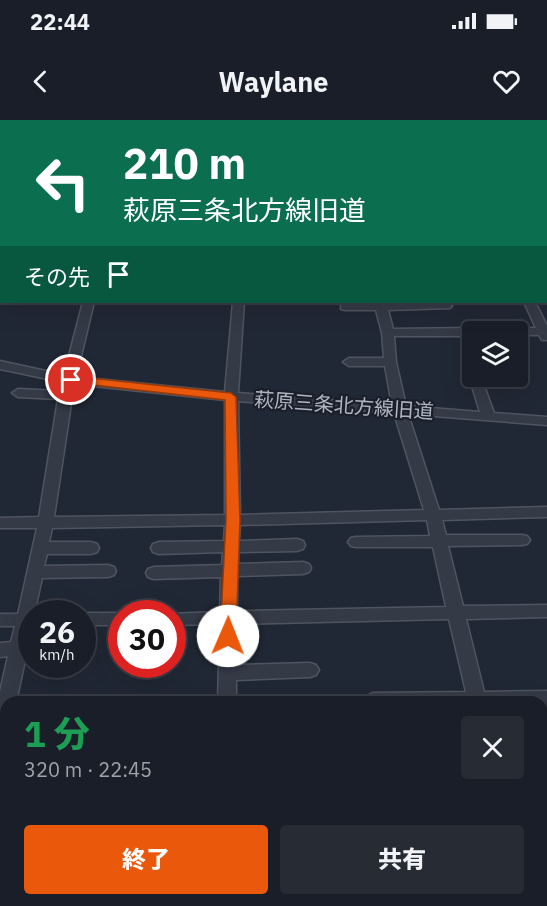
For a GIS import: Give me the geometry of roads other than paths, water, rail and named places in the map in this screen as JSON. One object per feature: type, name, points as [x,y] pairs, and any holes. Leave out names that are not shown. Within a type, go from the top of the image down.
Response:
[{"type":"street","points":[[31,600],[66,395],[88,303]]},
{"type":"street","points":[[227,696],[229,572],[233,520],[231,397],[239,303]]},
{"type":"street","points":[[528,333],[546,334],[530,303]]},
{"type":"street","points":[[345,307],[380,304],[446,306]]},
{"type":"street","points":[[380,304],[388,333],[390,362],[400,410],[433,514],[476,696]]},
{"type":"street","points":[[388,333],[462,332]]},
{"type":"street","points":[[349,362],[390,362]]},
{"type":"street","name":"萩原三条北方線旧道","points":[[0,365],[71,380],[231,397],[547,421]]},
{"type":"street","points":[[478,387],[488,416]]},
{"type":"street","points":[[18,393],[66,395]]},
{"type":"street","points":[[0,523],[547,512]]},
{"type":"street","points":[[356,542],[522,540]]},
{"type":"street","points":[[159,548],[297,546]]},
{"type":"street","points":[[40,548],[92,548]]},
{"type":"street","points":[[154,573],[303,568]]},
{"type":"street","points":[[35,572],[108,571]]},
{"type":"street","points":[[186,619],[456,611],[547,611]]},
{"type":"street","points":[[0,620],[18,620]]},
{"type":"street","points":[[0,650],[18,649],[8,696]]},
{"type":"street","points":[[227,673],[310,670]]}]
